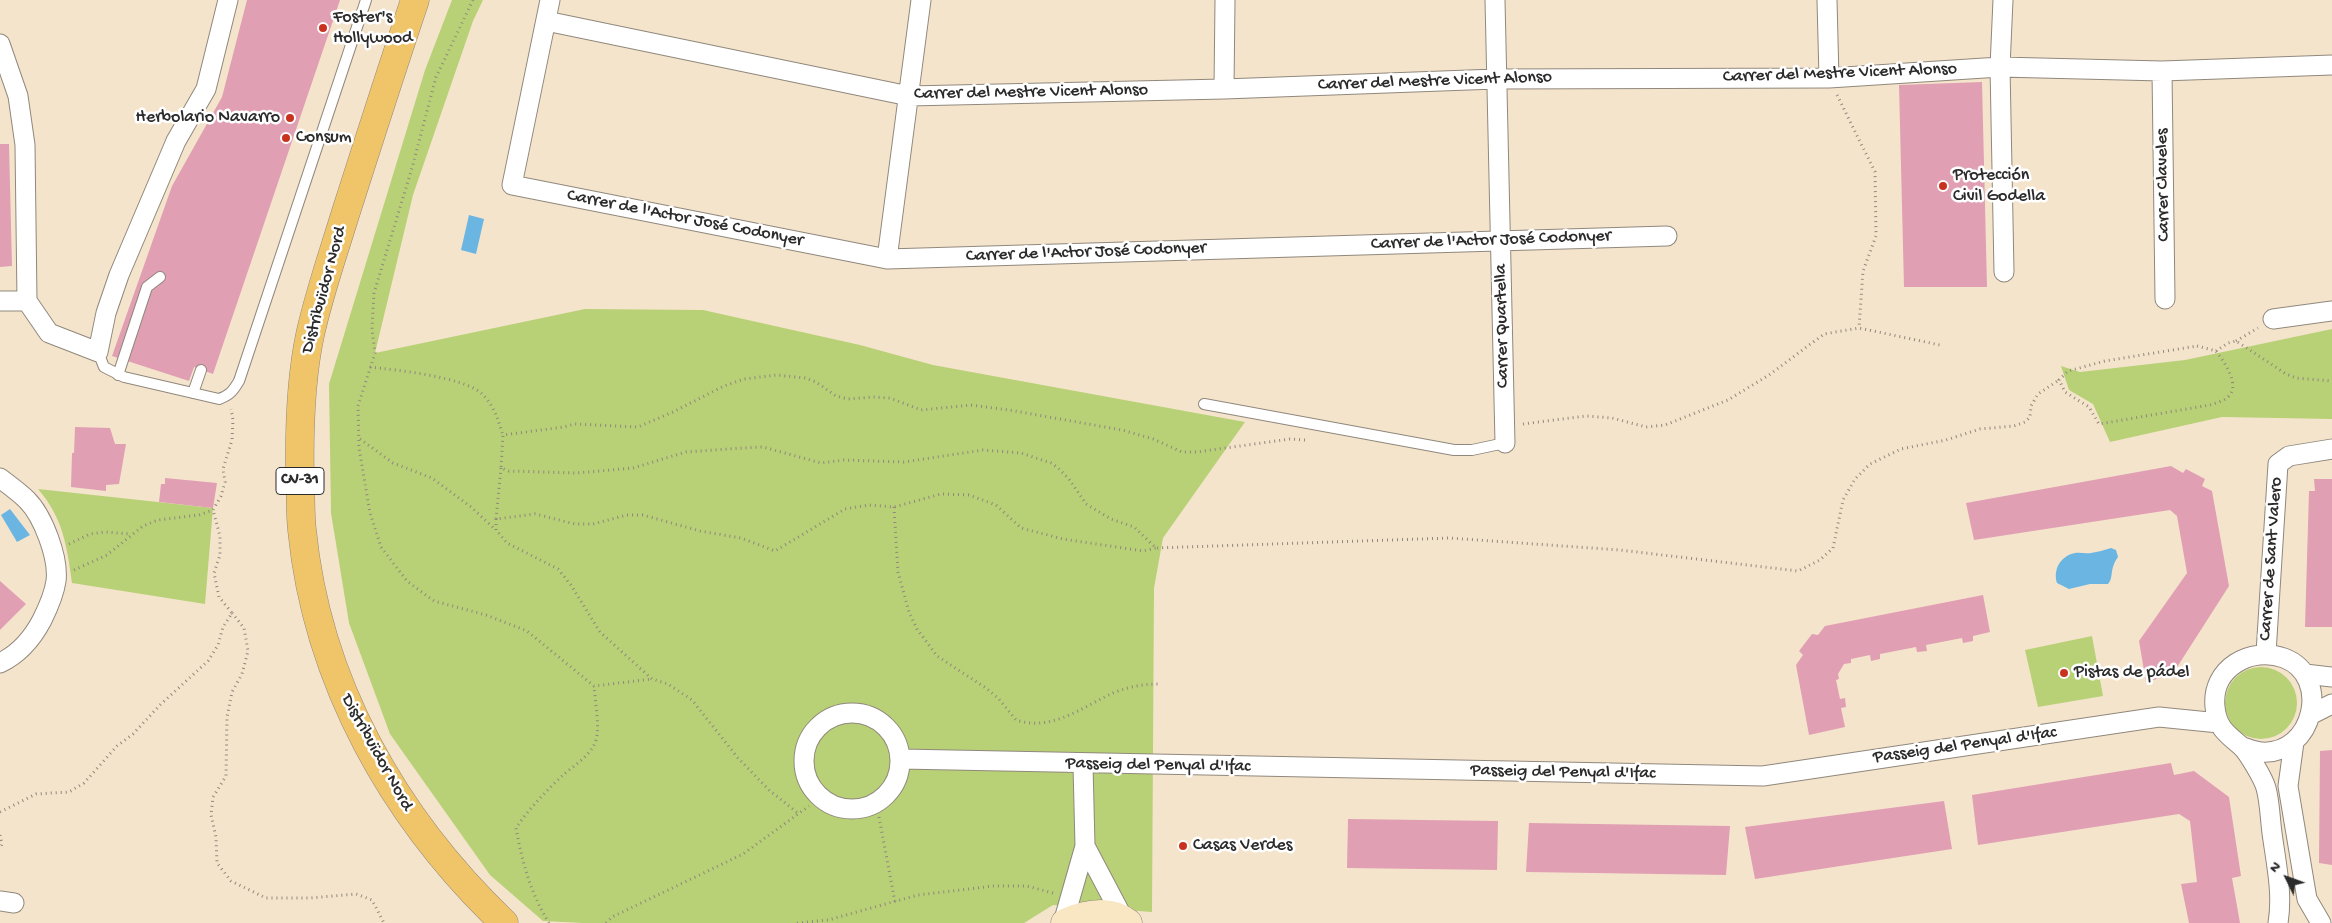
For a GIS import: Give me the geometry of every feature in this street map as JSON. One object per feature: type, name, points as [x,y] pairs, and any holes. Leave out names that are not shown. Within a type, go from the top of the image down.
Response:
[{"type":"main road","name":"Distribuïdor Nord","points":[[415,0],[334,252],[310,336],[299,441],[302,530],[316,612],[328,654],[343,694],[363,736],[417,827],[456,874],[502,922]]},
{"type":"main road","points":[[1064,923],[1089,914],[1104,914],[1126,921]]},
{"type":"street","points":[[0,44],[18,96],[25,145],[27,301],[49,333],[98,352],[106,314],[119,275],[176,141],[206,89],[228,0]]},
{"type":"street","points":[[546,21],[550,0]]},
{"type":"street","points":[[887,259],[921,0]]},
{"type":"street","points":[[1224,0],[1224,89]]},
{"type":"street","name":"Carrer Quartella","points":[[1495,0],[1505,435]]},
{"type":"street","points":[[1827,0],[1828,78]]},
{"type":"street","points":[[2002,0],[2000,67],[2004,272]]},
{"type":"street","name":"Carrer del Mestre Vicent Alonso","points":[[546,21],[909,96],[1224,89],[1496,79],[1828,78],[2000,67],[2162,71],[2332,65]]},
{"type":"street","name":"Carrer de l'Actor José Codonyer","points":[[546,21],[512,185],[887,259],[1667,236]]},
{"type":"street","name":"Carrer Claveles","points":[[2162,71],[2165,299]]},
{"type":"street","points":[[0,301],[27,301]]},
{"type":"street","points":[[2274,319],[2332,310]]},
{"type":"street","name":"Carrer de Sant Valero","points":[[2266,653],[2278,464],[2290,456],[2332,449]]},
{"type":"street","points":[[0,478],[28,501],[43,525],[53,551],[57,580],[49,606],[36,632],[13,657],[0,663]]},
{"type":"street","points":[[2266,653],[2286,658],[2304,674],[2313,696],[2312,714],[2305,729],[2294,742],[2278,750],[2261,752],[2243,747],[2229,737],[2219,723],[2215,707],[2216,692],[2222,676],[2234,664],[2249,656],[2266,653]]},
{"type":"street","points":[[2304,674],[2332,677]]},
{"type":"street","points":[[2312,714],[2332,704]]},
{"type":"street","points":[[860,712],[876,718],[889,728],[898,743],[901,760],[898,777],[890,792],[877,803],[861,809],[844,809],[829,804],[816,794],[807,779],[803,762],[806,746],[814,731],[826,720],[842,713],[860,712]]},
{"type":"street","name":"Passeig del Penyal d'Ifac","points":[[901,760],[1763,776],[2160,717],[2219,723]]},
{"type":"street","points":[[2294,742],[2288,786],[2307,899],[2321,923]]},
{"type":"street","points":[[2243,747],[2266,786],[2282,902],[2278,923]]},
{"type":"street","points":[[1064,923],[1085,846],[1084,764]]},
{"type":"street","points":[[1085,846],[1126,921]]},
{"type":"lane","points":[[98,352],[104,367],[118,374],[219,399],[229,396],[239,381],[366,0]]},
{"type":"lane","points":[[118,374],[147,287],[160,278]]},
{"type":"lane","points":[[193,393],[201,370]]},
{"type":"lane","points":[[1204,404],[1454,450],[1472,450],[1505,435]]},
{"type":"path","points":[[473,0],[436,77],[410,177],[374,293],[372,329],[375,353],[358,406],[359,439],[370,513],[381,547],[407,581],[434,601],[486,615],[527,631],[594,686],[652,679],[668,684],[692,700],[738,758],[769,790],[798,814]]},
{"type":"path","points":[[1828,78],[1875,172],[1876,236],[1863,271],[1859,328]]},
{"type":"path","points":[[2216,351],[2274,319]]},
{"type":"path","points":[[1505,435],[1586,416],[1612,418],[1646,427],[1665,425],[1728,400],[1769,375],[1824,334],[1859,328],[1940,345]]},
{"type":"path","points":[[2236,341],[2286,374],[2312,380],[2332,380]]},
{"type":"path","points":[[496,519],[535,514],[575,524],[593,524],[627,515],[644,515],[700,530],[741,538],[775,552],[845,510],[869,505],[894,507],[941,494],[969,495],[996,505],[1021,528],[1063,539],[1143,551],[1156,548],[1450,538],[1620,550],[1798,571],[1820,560],[1833,548],[1843,500],[1855,479],[1870,464],[1901,449],[1946,440],[1980,429],[2021,424],[2030,417],[2031,406],[2038,394],[2059,380],[2068,371],[2165,350],[2197,346],[2216,351],[2230,376],[2233,391],[2227,399],[2210,405],[2100,424],[2089,408],[2065,392],[2059,380]]},
{"type":"path","points":[[370,366],[466,384],[482,393],[495,412],[503,435],[496,530]]},
{"type":"path","points":[[503,435],[574,424],[638,427],[656,421],[724,386],[744,379],[777,375],[805,378],[816,382],[836,396],[848,399],[890,398],[921,410],[971,405],[1066,419],[1137,434],[1182,452],[1197,452],[1290,439],[1308,440]]},
{"type":"path","points":[[57,580],[107,555],[143,526],[158,520],[200,515],[213,510],[221,496],[225,482],[224,469],[232,440],[232,410],[219,399]]},
{"type":"path","points":[[359,439],[393,463],[432,478],[471,507],[507,543],[558,569],[571,585],[600,632],[652,679]]},
{"type":"path","points":[[501,468],[509,471],[576,473],[633,468],[686,452],[708,449],[728,450],[763,447],[821,463],[844,460],[904,462],[983,450],[1021,453],[1051,463],[1070,479],[1086,504],[1111,519],[1134,527],[1156,548]]},
{"type":"path","points":[[894,507],[898,572],[909,612],[917,630],[937,656],[1000,699],[1016,720],[1032,723],[1053,722],[1066,718],[1088,705],[1126,688],[1140,684],[1158,684]]},
{"type":"path","points":[[213,510],[220,536],[220,555],[214,573],[219,597],[244,628],[248,651],[242,674],[232,692],[227,717],[226,776],[214,797],[211,815],[216,837],[217,863],[231,881],[266,898],[318,898],[356,894],[372,900],[384,923]]},
{"type":"path","points":[[53,551],[90,534],[104,532],[131,534]]},
{"type":"path","points":[[0,812],[36,794],[70,792],[84,783],[117,746],[208,662],[218,645],[223,627],[232,613]]},
{"type":"path","points":[[550,923],[541,911],[524,869],[516,828],[526,813],[549,789],[587,755],[596,740],[594,686]]},
{"type":"path","points":[[606,923],[612,917],[744,854],[809,806]]},
{"type":"path","points":[[879,817],[895,902]]},
{"type":"path","points":[[0,835],[2,844],[0,849]]},
{"type":"path","points":[[796,923],[828,920],[918,896],[994,886],[1027,886],[1054,894]]},
{"type":"green space","points":[[452,0],[483,0],[473,21],[413,195],[375,353],[585,309],[703,310],[860,345],[933,365],[1245,422],[1163,538],[1154,588],[1152,912],[1053,905],[1024,923],[583,923],[543,921],[490,875],[390,734],[349,623],[331,513],[329,384],[425,70]]},
{"type":"green space","points":[[2332,329],[2332,419],[2222,417],[2110,442],[2093,404],[2069,390],[2061,366],[2080,372],[2185,360]]},
{"type":"green space","points":[[38,489],[213,508],[205,604],[72,583],[66,545],[62,533],[53,511]]},
{"type":"green space","name":"Pistas de pádel","points":[[2092,636],[2103,696],[2038,707],[2025,650]]},
{"type":"green space","points":[[2261,667],[2281,673],[2291,683],[2297,703],[2291,723],[2281,733],[2261,739],[2241,733],[2231,723],[2225,703],[2231,683],[2241,673]]},
{"type":"water","points":[[469,215],[484,219],[476,254],[461,250]]},
{"type":"water","points":[[10,509],[30,535],[17,542],[1,515]]},
{"type":"water","points":[[2111,548],[2116,550],[2118,557],[2113,565],[2111,579],[2108,584],[2090,584],[2069,589],[2057,583],[2057,569],[2065,557],[2075,553],[2099,552]]},
{"type":"building","points":[[247,0],[340,0],[213,374],[194,367],[189,381],[112,356],[172,186],[222,97]]},
{"type":"building","name":"Protección Civil Godella","points":[[1982,82],[1987,287],[1904,287],[1899,85]]},
{"type":"building","points":[[0,144],[9,144],[12,266],[0,267]]},
{"type":"building","points":[[75,427],[110,428],[115,444],[126,444],[119,484],[106,485],[106,491],[71,487]]},
{"type":"building","points":[[2171,466],[2183,473],[2186,469],[2205,479],[2202,486],[2212,491],[2229,586],[2172,675],[2146,682],[2139,641],[2187,573],[2177,516],[2170,510],[1974,540],[1966,503]]},
{"type":"building","points":[[165,478],[217,483],[213,508],[159,502],[161,484],[165,484]]},
{"type":"building","points":[[2314,479],[2332,479],[2332,627],[2305,627],[2309,491],[2315,491]]},
{"type":"building","points":[[0,581],[26,604],[0,630]]},
{"type":"building","points":[[1983,595],[1990,632],[1973,636],[1973,641],[1963,643],[1962,638],[1926,645],[1927,651],[1917,652],[1916,647],[1880,654],[1880,659],[1871,661],[1870,655],[1851,659],[1851,663],[1844,664],[1838,674],[1839,679],[1836,680],[1840,699],[1845,698],[1846,707],[1841,708],[1845,727],[1809,735],[1796,665],[1803,655],[1799,651],[1812,634],[1818,635],[1825,626]]},
{"type":"building","points":[[2332,750],[2332,865],[2319,863],[2320,751]]},
{"type":"building","points":[[2171,763],[2174,775],[2194,771],[2229,797],[2241,876],[2232,878],[2240,923],[2189,923],[2181,884],[2197,882],[2190,821],[2179,814],[1978,845],[1972,795]]},
{"type":"building","points":[[1944,801],[1952,849],[1755,879],[1745,827]]},
{"type":"building","points":[[1348,819],[1498,821],[1497,870],[1347,868]]},
{"type":"building","points":[[1529,823],[1730,826],[1726,875],[1526,872]]},
{"type":"place","name":"Foster's Hollywood","points":[[323,28]]},
{"type":"place","name":"Herbolario Navarro","points":[[290,118]]},
{"type":"place","name":"Consum","points":[[286,138]]},
{"type":"place","name":"Protección Civil Godella","points":[[1943,186]]},
{"type":"place","name":"Pistas de pádel","points":[[2064,673]]},
{"type":"place","name":"Casas Verdes","points":[[1183,846]]}]
